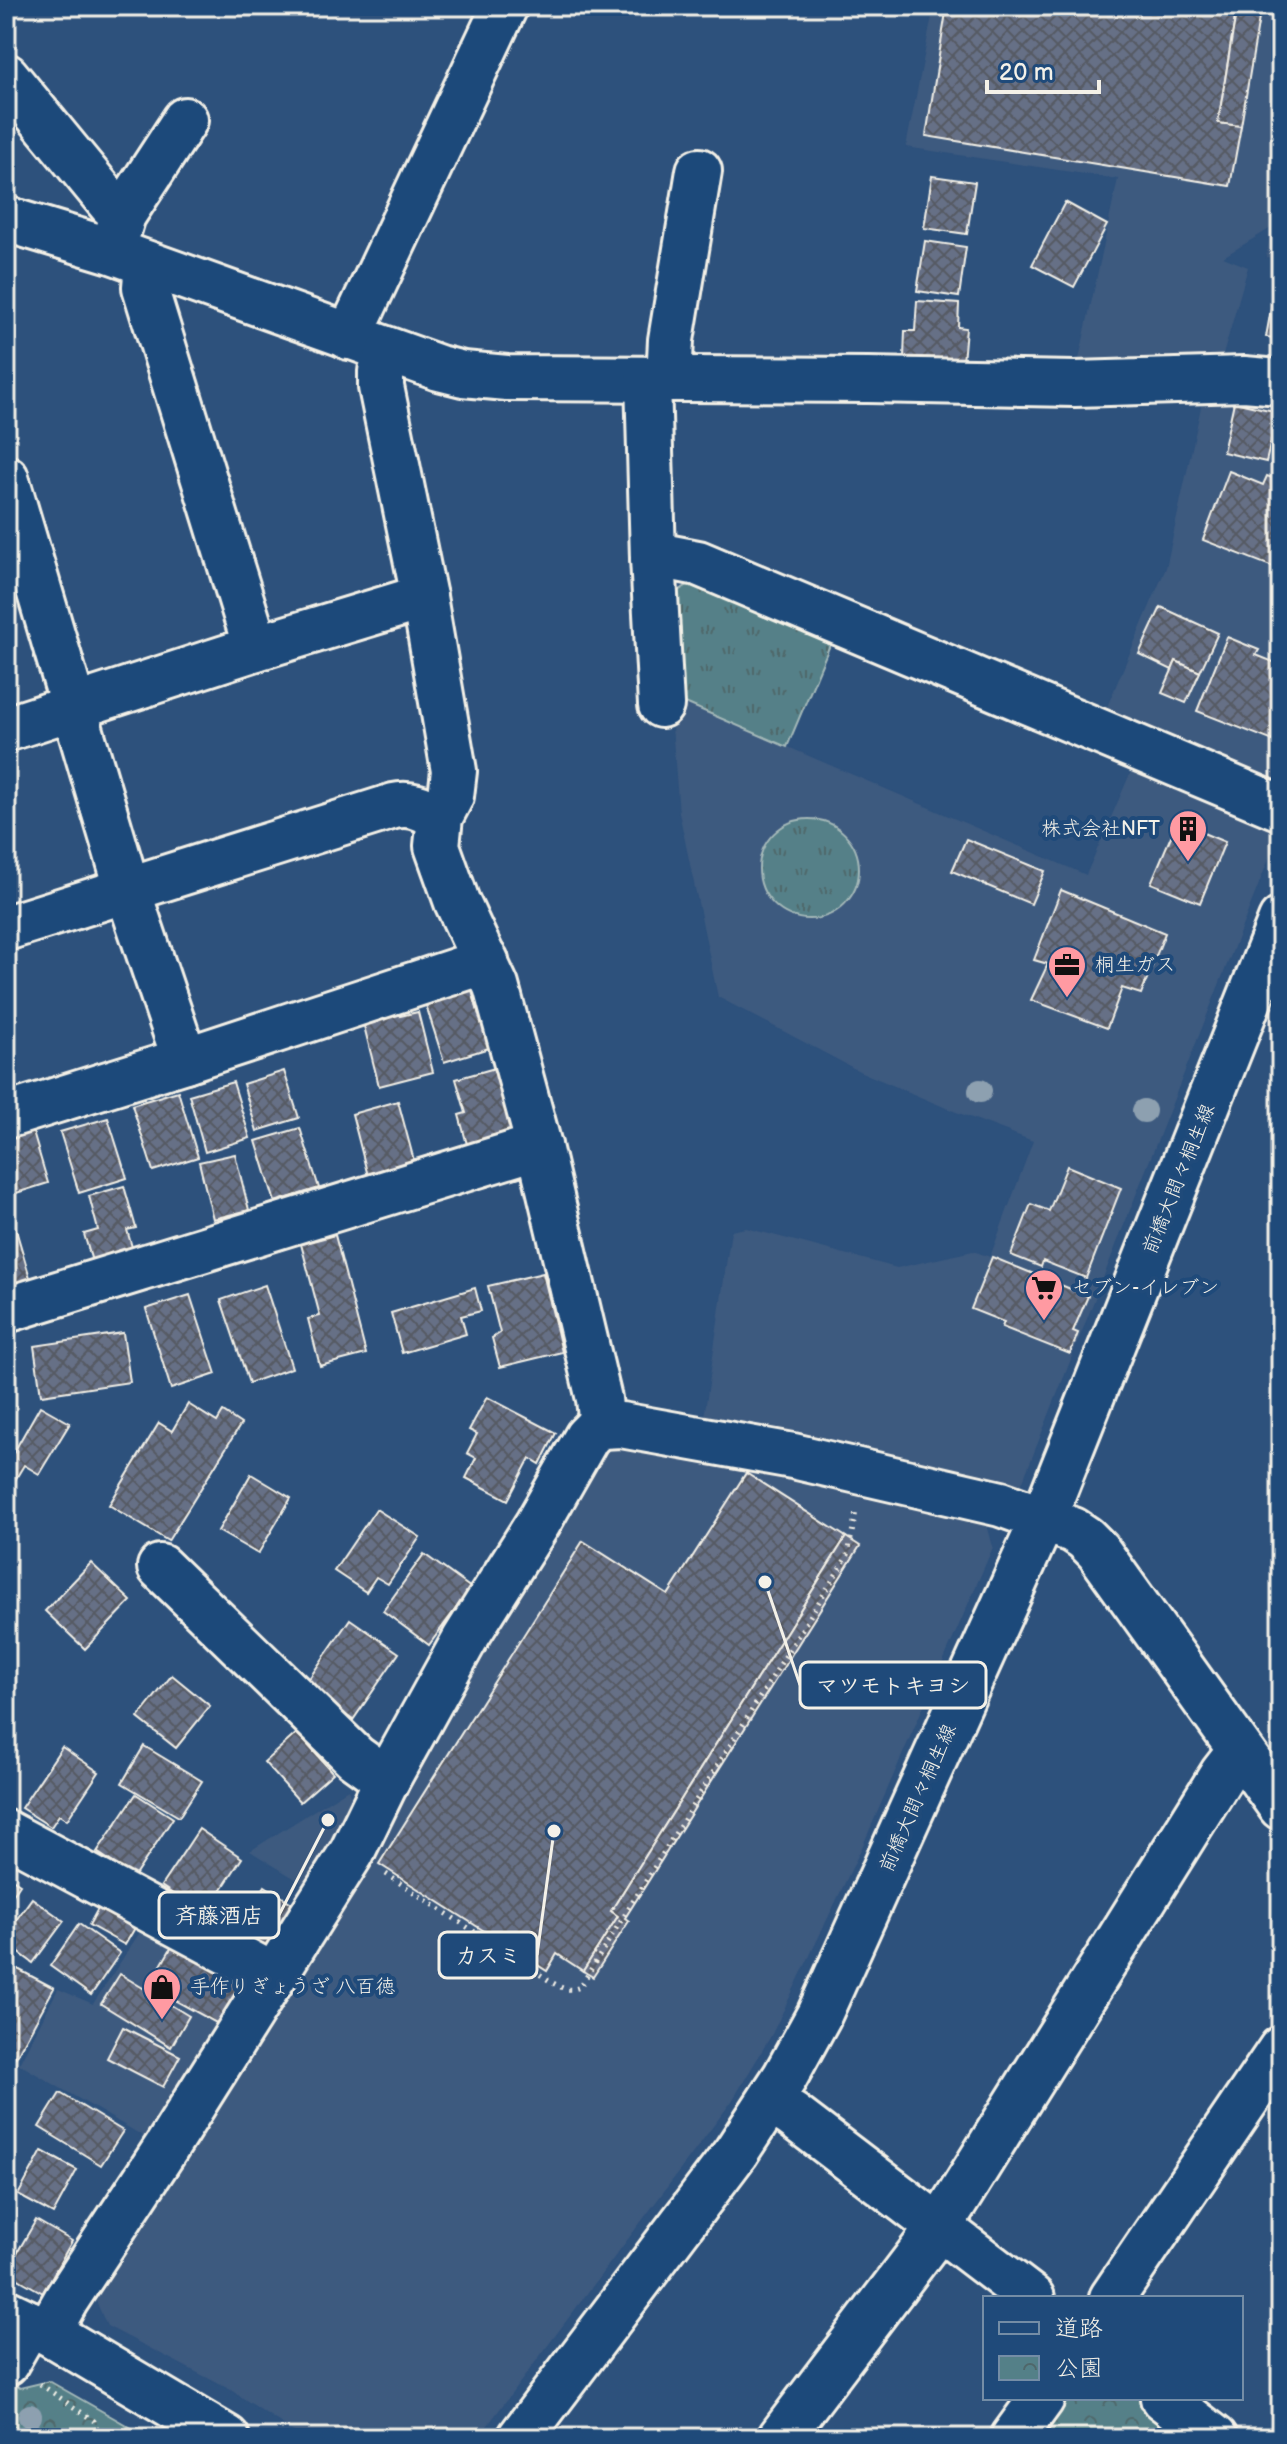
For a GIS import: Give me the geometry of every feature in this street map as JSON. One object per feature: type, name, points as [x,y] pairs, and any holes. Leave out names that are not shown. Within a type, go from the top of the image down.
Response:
[{"type":"street","points":[[349,337],[505,6]]},
{"type":"street","points":[[6,76],[111,204],[145,287],[256,648]]},
{"type":"street","points":[[127,243],[185,120]]},
{"type":"street","points":[[661,705],[653,558],[658,379],[671,340],[699,171]]},
{"type":"street","points":[[6,219],[127,243],[349,337],[439,368],[483,376],[1075,384],[1244,379],[1281,382]]},
{"type":"street","points":[[390,352],[381,371],[381,387],[424,597],[454,771],[451,796],[440,817],[437,846],[457,902],[496,986],[539,1146],[599,1399],[602,1426]]},
{"type":"street","points":[[6,478],[128,891],[185,1060]]},
{"type":"street","points":[[653,558],[667,557],[698,563],[1281,808]]},
{"type":"street","points":[[6,729],[424,597]]},
{"type":"street","points":[[6,928],[394,806],[418,806],[440,817]]},
{"type":"street","name":"前橋大間々桐生線","points":[[520,2438],[712,2186],[803,2046],[1043,1519],[1281,920]]},
{"type":"street","points":[[6,1116],[486,961]]},
{"type":"street","points":[[6,1310],[539,1146]]},
{"type":"street","points":[[19,2367],[28,2322],[66,2300],[166,2148],[352,1852],[387,1780],[465,1639],[538,1523],[587,1437],[595,1429],[621,1425],[793,1456],[1001,1504],[1073,1530],[1098,1551],[1281,1807]]},
{"type":"street","points":[[160,1567],[355,1757],[387,1780]]},
{"type":"street","points":[[780,2438],[939,2228],[1223,1773],[1243,1755]]},
{"type":"street","points":[[6,1833],[274,1976]]},
{"type":"street","points":[[1113,2296],[1281,2049]]},
{"type":"street","points":[[770,2101],[1029,2296]]},
{"type":"street","points":[[28,2322],[227,2438]]},
{"type":"street","points":[[1013,2438],[1041,2400]]},
{"type":"street","points":[[1166,2400],[1215,2438]]},
{"type":"path","points":[[381,1871],[553,1983],[565,1989],[580,1987],[848,1555],[858,1504]]},
{"type":"path","points":[[19,2367],[94,2421],[97,2438]]},
{"type":"path","points":[[6,2424],[31,2438]]},
{"type":"shaded area","points":[[934,6],[1281,6],[1281,259],[1266,257],[1271,228],[1223,257],[1248,267],[1221,362],[1078,364],[1118,179],[906,147]]},
{"type":"shaded area","points":[[1203,398],[1281,403],[1281,795],[1101,721],[1166,568]]},
{"type":"shaded area","points":[[670,701],[683,702],[1086,875],[1136,760],[1281,828],[1020,1488],[703,1425],[731,1231],[746,1228],[897,1268],[973,1251],[990,1257],[1033,1141],[859,1071],[718,997],[679,812]]},
{"type":"shaded area","points":[[623,1443],[792,1476],[986,1521],[993,1547],[863,1845],[772,2034],[732,2101],[478,2438],[303,2438],[231,2390],[107,2326],[93,2294],[368,1862],[482,1649],[595,1458]]},
{"type":"shaded area","points":[[348,1789],[359,1817],[315,1891],[250,1851]]},
{"type":"shaded area","points":[[146,1923],[251,1982],[150,2140],[19,2064],[58,1989],[93,2004]]},
{"type":"green space","points":[[701,577],[835,633],[787,747],[683,702],[668,597]]},
{"type":"green space","points":[[809,819],[828,823],[844,834],[855,850],[859,869],[855,888],[844,904],[828,915],[809,919],[790,915],[774,904],[763,888],[759,869],[763,850],[774,834],[790,823]]},
{"type":"green space","points":[[49,2381],[149,2438],[6,2438],[6,2396],[14,2384],[20,2388]]},
{"type":"green space","points":[[1050,2400],[1141,2400],[1191,2438],[1022,2438]]},
{"type":"building","points":[[947,6],[1237,6],[1218,123],[1241,126],[1230,186],[926,136]]},
{"type":"building","points":[[1237,6],[1261,6],[1241,126],[1218,123]]},
{"type":"building","points":[[932,176],[975,182],[967,234],[924,228]]},
{"type":"building","points":[[1065,202],[1107,225],[1074,287],[1032,265]]},
{"type":"building","points":[[925,241],[966,247],[959,297],[917,291]]},
{"type":"building","points":[[1281,265],[1281,339],[1266,337]]},
{"type":"building","points":[[917,301],[959,304],[958,327],[966,328],[963,362],[904,358],[905,331],[915,331]]},
{"type":"building","points":[[1234,402],[1278,412],[1266,462],[1223,452]]},
{"type":"building","points":[[1229,471],[1263,485],[1267,476],[1281,481],[1281,570],[1203,540]]},
{"type":"building","points":[[1161,607],[1218,633],[1200,672],[1176,661],[1172,670],[1139,654]]},
{"type":"building","points":[[1227,637],[1259,650],[1256,655],[1281,665],[1281,744],[1197,711]]},
{"type":"building","points":[[1176,661],[1200,672],[1186,703],[1162,693]]},
{"type":"building","name":"株式会社NFT","points":[[1177,822],[1225,842],[1200,903],[1151,883]]},
{"type":"building","points":[[966,839],[1045,871],[1031,904],[952,871]]},
{"type":"building","points":[[1061,890],[1165,933],[1141,994],[1122,988],[1107,1028],[1031,1000],[1048,964],[1034,960]]},
{"type":"building","points":[[471,988],[489,1048],[444,1062],[425,1002]]},
{"type":"building","points":[[398,1008],[400,1016],[418,1012],[433,1072],[379,1086],[362,1018]]},
{"type":"building","points":[[502,1066],[521,1132],[468,1148],[459,1115],[466,1113],[456,1079]]},
{"type":"building","points":[[284,1071],[299,1118],[257,1131],[243,1084]]},
{"type":"building","points":[[233,1082],[250,1138],[205,1152],[189,1095]]},
{"type":"building","points":[[178,1091],[198,1157],[153,1171],[132,1105]]},
{"type":"building","points":[[398,1101],[416,1168],[369,1180],[352,1114]]},
{"type":"building","points":[[108,1118],[127,1178],[79,1193],[60,1132]]},
{"type":"building","points":[[300,1128],[319,1188],[275,1202],[256,1141]]},
{"type":"building","points":[[32,1129],[48,1183],[7,1196],[6,1137]]},
{"type":"building","points":[[235,1154],[249,1210],[213,1219],[199,1162]]},
{"type":"building","points":[[1067,1166],[1121,1188],[1086,1278],[1043,1261],[1041,1267],[1011,1255],[1031,1204],[1049,1211]]},
{"type":"building","points":[[124,1186],[136,1228],[127,1230],[134,1254],[93,1265],[84,1234],[98,1230],[89,1196]]},
{"type":"building","points":[[13,1220],[31,1281],[6,1288],[6,1222]]},
{"type":"building","points":[[335,1235],[366,1354],[320,1366],[308,1319],[320,1316],[301,1244]]},
{"type":"building","points":[[992,1257],[1088,1296],[1073,1331],[1078,1333],[1070,1354],[1002,1327],[1004,1322],[971,1309]]},
{"type":"building","points":[[543,1273],[562,1352],[500,1367],[492,1338],[500,1333],[488,1286]]},
{"type":"building","points":[[265,1285],[292,1368],[249,1383],[221,1300]]},
{"type":"building","points":[[475,1288],[481,1311],[461,1316],[466,1334],[402,1353],[391,1313]]},
{"type":"building","points":[[190,1295],[216,1374],[171,1389],[146,1309]]},
{"type":"building","points":[[123,1333],[130,1382],[41,1395],[34,1346]]},
{"type":"building","points":[[487,1397],[556,1433],[540,1464],[530,1458],[508,1500],[466,1478],[476,1458],[467,1453],[477,1434],[469,1430]]},
{"type":"building","points":[[188,1404],[217,1422],[223,1412],[241,1424],[168,1541],[109,1505],[159,1423],[172,1431]]},
{"type":"building","points":[[40,1406],[70,1423],[39,1474],[24,1465],[6,1495],[6,1454],[11,1457]]},
{"type":"building","points":[[746,1473],[846,1537],[611,1911],[618,1916],[583,1971],[557,1954],[547,1971],[379,1864],[583,1541],[668,1595]]},
{"type":"building","points":[[251,1474],[291,1498],[258,1554],[218,1531]]},
{"type":"building","points":[[376,1509],[420,1537],[388,1584],[376,1577],[366,1592],[334,1571]]},
{"type":"building","points":[[846,1537],[860,1546],[625,1918],[629,1921],[593,1977],[583,1971],[618,1916],[611,1911]]},
{"type":"building","points":[[424,1554],[471,1588],[429,1645],[383,1611]]},
{"type":"building","points":[[91,1563],[131,1601],[85,1649],[45,1611]]},
{"type":"building","points":[[350,1619],[399,1653],[353,1720],[304,1686]]},
{"type":"building","points":[[172,1675],[210,1706],[176,1748],[138,1718]]},
{"type":"building","points":[[297,1733],[333,1773],[300,1802],[264,1762]]},
{"type":"building","points":[[144,1746],[202,1781],[179,1817],[122,1783]]},
{"type":"building","points":[[62,1747],[99,1772],[67,1820],[59,1815],[51,1827],[21,1808]]},
{"type":"building","points":[[136,1794],[173,1818],[134,1877],[97,1852]]},
{"type":"building","points":[[199,1829],[242,1858],[205,1915],[161,1886]]},
{"type":"building","points":[[6,1875],[20,1884],[6,1905]]},
{"type":"building","points":[[265,1886],[298,1907],[270,1952],[237,1931]]},
{"type":"building","points":[[32,1898],[64,1921],[33,1963],[6,1943],[6,1934]]},
{"type":"building","points":[[100,1905],[136,1926],[125,1945],[89,1925]]},
{"type":"building","points":[[79,1924],[120,1953],[91,1995],[50,1966]]},
{"type":"building","points":[[174,1943],[243,1981],[218,2024],[149,1986]]},
{"type":"building","points":[[10,1965],[54,1988],[16,2057],[6,2051],[6,1973]]},
{"type":"building","points":[[120,1974],[189,2016],[171,2047],[101,2004]]},
{"type":"building","points":[[123,2027],[180,2056],[163,2087],[107,2058]]},
{"type":"building","points":[[60,2093],[123,2131],[101,2165],[39,2127]]},
{"type":"building","points":[[42,2151],[77,2170],[53,2214],[18,2195]]},
{"type":"building","points":[[36,2220],[72,2241],[43,2293],[6,2272]]},
{"type":"place","name":"株式会社NFT","points":[[1188,863]]},
{"type":"place","name":"桐生ガス","points":[[1067,999]]},
{"type":"place","name":"セブン-イレブン","points":[[1044,1322]]},
{"type":"place","name":"マツモトキヨシ","points":[[765,1582]]},
{"type":"place","name":"斉藤酒店","points":[[328,1820]]},
{"type":"place","name":"カスミ","points":[[554,1831]]},
{"type":"place","name":"手作りぎょうざ 八百徳","points":[[162,2021]]}]
